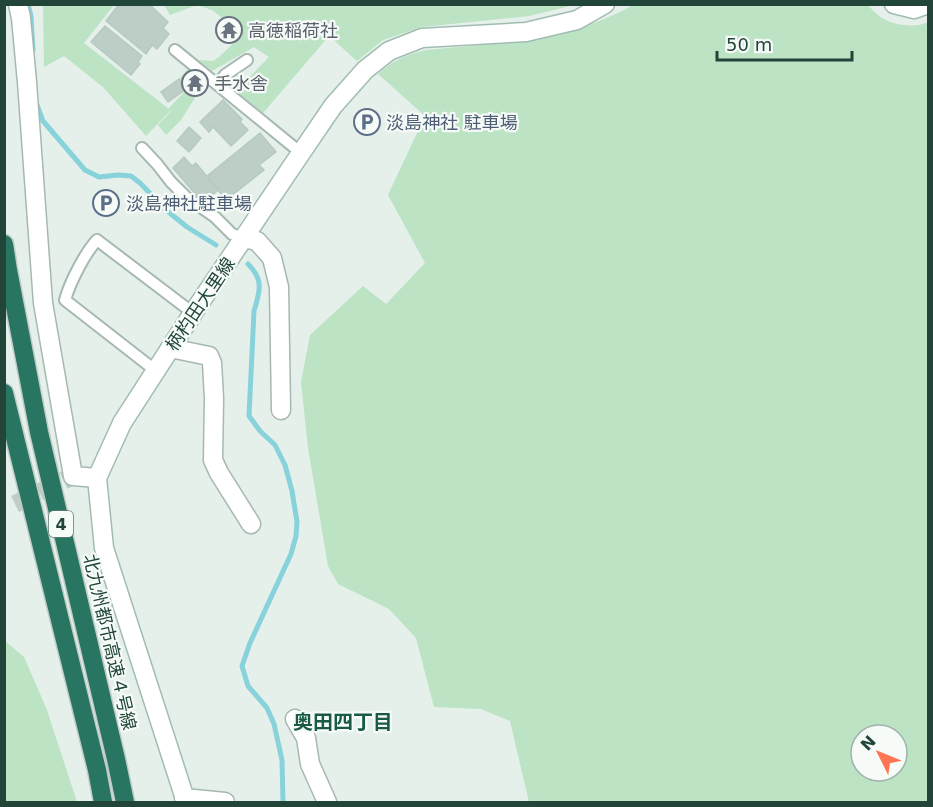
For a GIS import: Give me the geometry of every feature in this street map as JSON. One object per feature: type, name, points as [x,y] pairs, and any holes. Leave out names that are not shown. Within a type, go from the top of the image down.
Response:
[{"type":"highway","name":"北九州都市高速４号線","points":[[4,244],[39,432],[125,802]]},
{"type":"highway","name":"4","points":[[4,393],[103,802]]},
{"type":"main road","points":[[18,4],[26,72],[44,303],[73,476],[97,478],[104,548],[185,800],[225,802]]},
{"type":"main road","name":"柄杓田大里線","points":[[97,478],[122,423],[192,313],[333,106],[365,69],[389,51],[422,38],[526,32],[577,20],[604,4]]},
{"type":"main road","points":[[894,4],[914,9],[928,4]]},
{"type":"main road","points":[[244,238],[257,241],[272,258],[279,287],[281,410]]},
{"type":"main road","points":[[170,348],[209,356],[212,363],[214,398],[213,460],[251,524]]},
{"type":"main road","points":[[295,718],[306,738],[310,764],[325,802]]},
{"type":"lane","points":[[176,50],[301,153]]},
{"type":"lane","points":[[218,84],[225,75],[247,60]]},
{"type":"lane","points":[[142,148],[186,197],[215,217],[232,234],[244,238]]},
{"type":"lane","points":[[156,371],[65,300],[90,248],[97,240],[103,243],[192,313]]},
{"type":"green space","points":[[43,5],[114,5],[84,43],[169,109],[187,89],[180,78],[188,69],[193,72],[185,81],[198,93],[181,120],[166,135],[158,125],[171,110],[146,136],[103,87],[64,56],[44,67]]},
{"type":"green space","points":[[164,5],[197,5],[170,15]]},
{"type":"green space","points":[[197,5],[574,5],[529,16],[422,27],[383,40],[357,61],[329,36],[263,113],[236,91],[269,57],[254,47],[212,71],[199,60],[213,61],[220,56],[236,41],[239,31],[212,10]]},
{"type":"green space","points":[[633,5],[868,5],[875,13],[895,23],[916,25],[928,22],[928,802],[529,802],[510,721],[481,709],[434,707],[416,638],[389,609],[338,584],[328,566],[308,448],[301,382],[310,335],[363,286],[386,304],[425,263],[388,195],[425,116],[378,74],[395,61],[427,50],[533,38],[584,26]]},
{"type":"green space","points":[[4,640],[24,657],[47,710],[77,802],[5,802]]},
{"type":"building","points":[[119,4],[149,4],[168,22],[163,28],[169,34],[157,49],[152,45],[146,54],[106,21]]},
{"type":"building","points":[[105,26],[142,56],[138,62],[140,64],[131,75],[91,42]]},
{"type":"building","points":[[179,79],[186,89],[168,102],[161,92]]},
{"type":"building","points":[[223,100],[242,119],[240,122],[248,130],[231,146],[213,127],[209,132],[200,122]]},
{"type":"building","points":[[189,127],[201,138],[189,152],[177,141]]},
{"type":"building","points":[[260,133],[276,152],[259,165],[264,170],[226,200],[207,176]]},
{"type":"building","points":[[184,157],[192,166],[196,163],[218,190],[206,201],[200,194],[197,196],[173,168]]},
{"type":"waterway","points":[[28,4],[33,50]]},
{"type":"waterway","points":[[36,102],[43,121],[85,170],[99,177],[131,176],[166,210],[187,227],[216,245]]},
{"type":"waterway","points":[[248,264],[259,281],[254,311],[249,416],[260,431],[275,445],[285,465],[297,522],[291,554],[250,643],[242,666],[248,686],[267,708],[274,724],[282,760],[283,802]]},
{"type":"tunnel","points":[[15,504],[73,476]]},
{"type":"place","name":"高徳稲荷社","points":[[229,30]]},
{"type":"place","name":"手水舎","points":[[195,83]]},
{"type":"place","name":"淡島神社 駐車場","points":[[367,122]]},
{"type":"place","name":"淡島神社駐車場","points":[[106,203]]},
{"type":"district","name":"奥田四丁目","points":[[343,722]]}]
